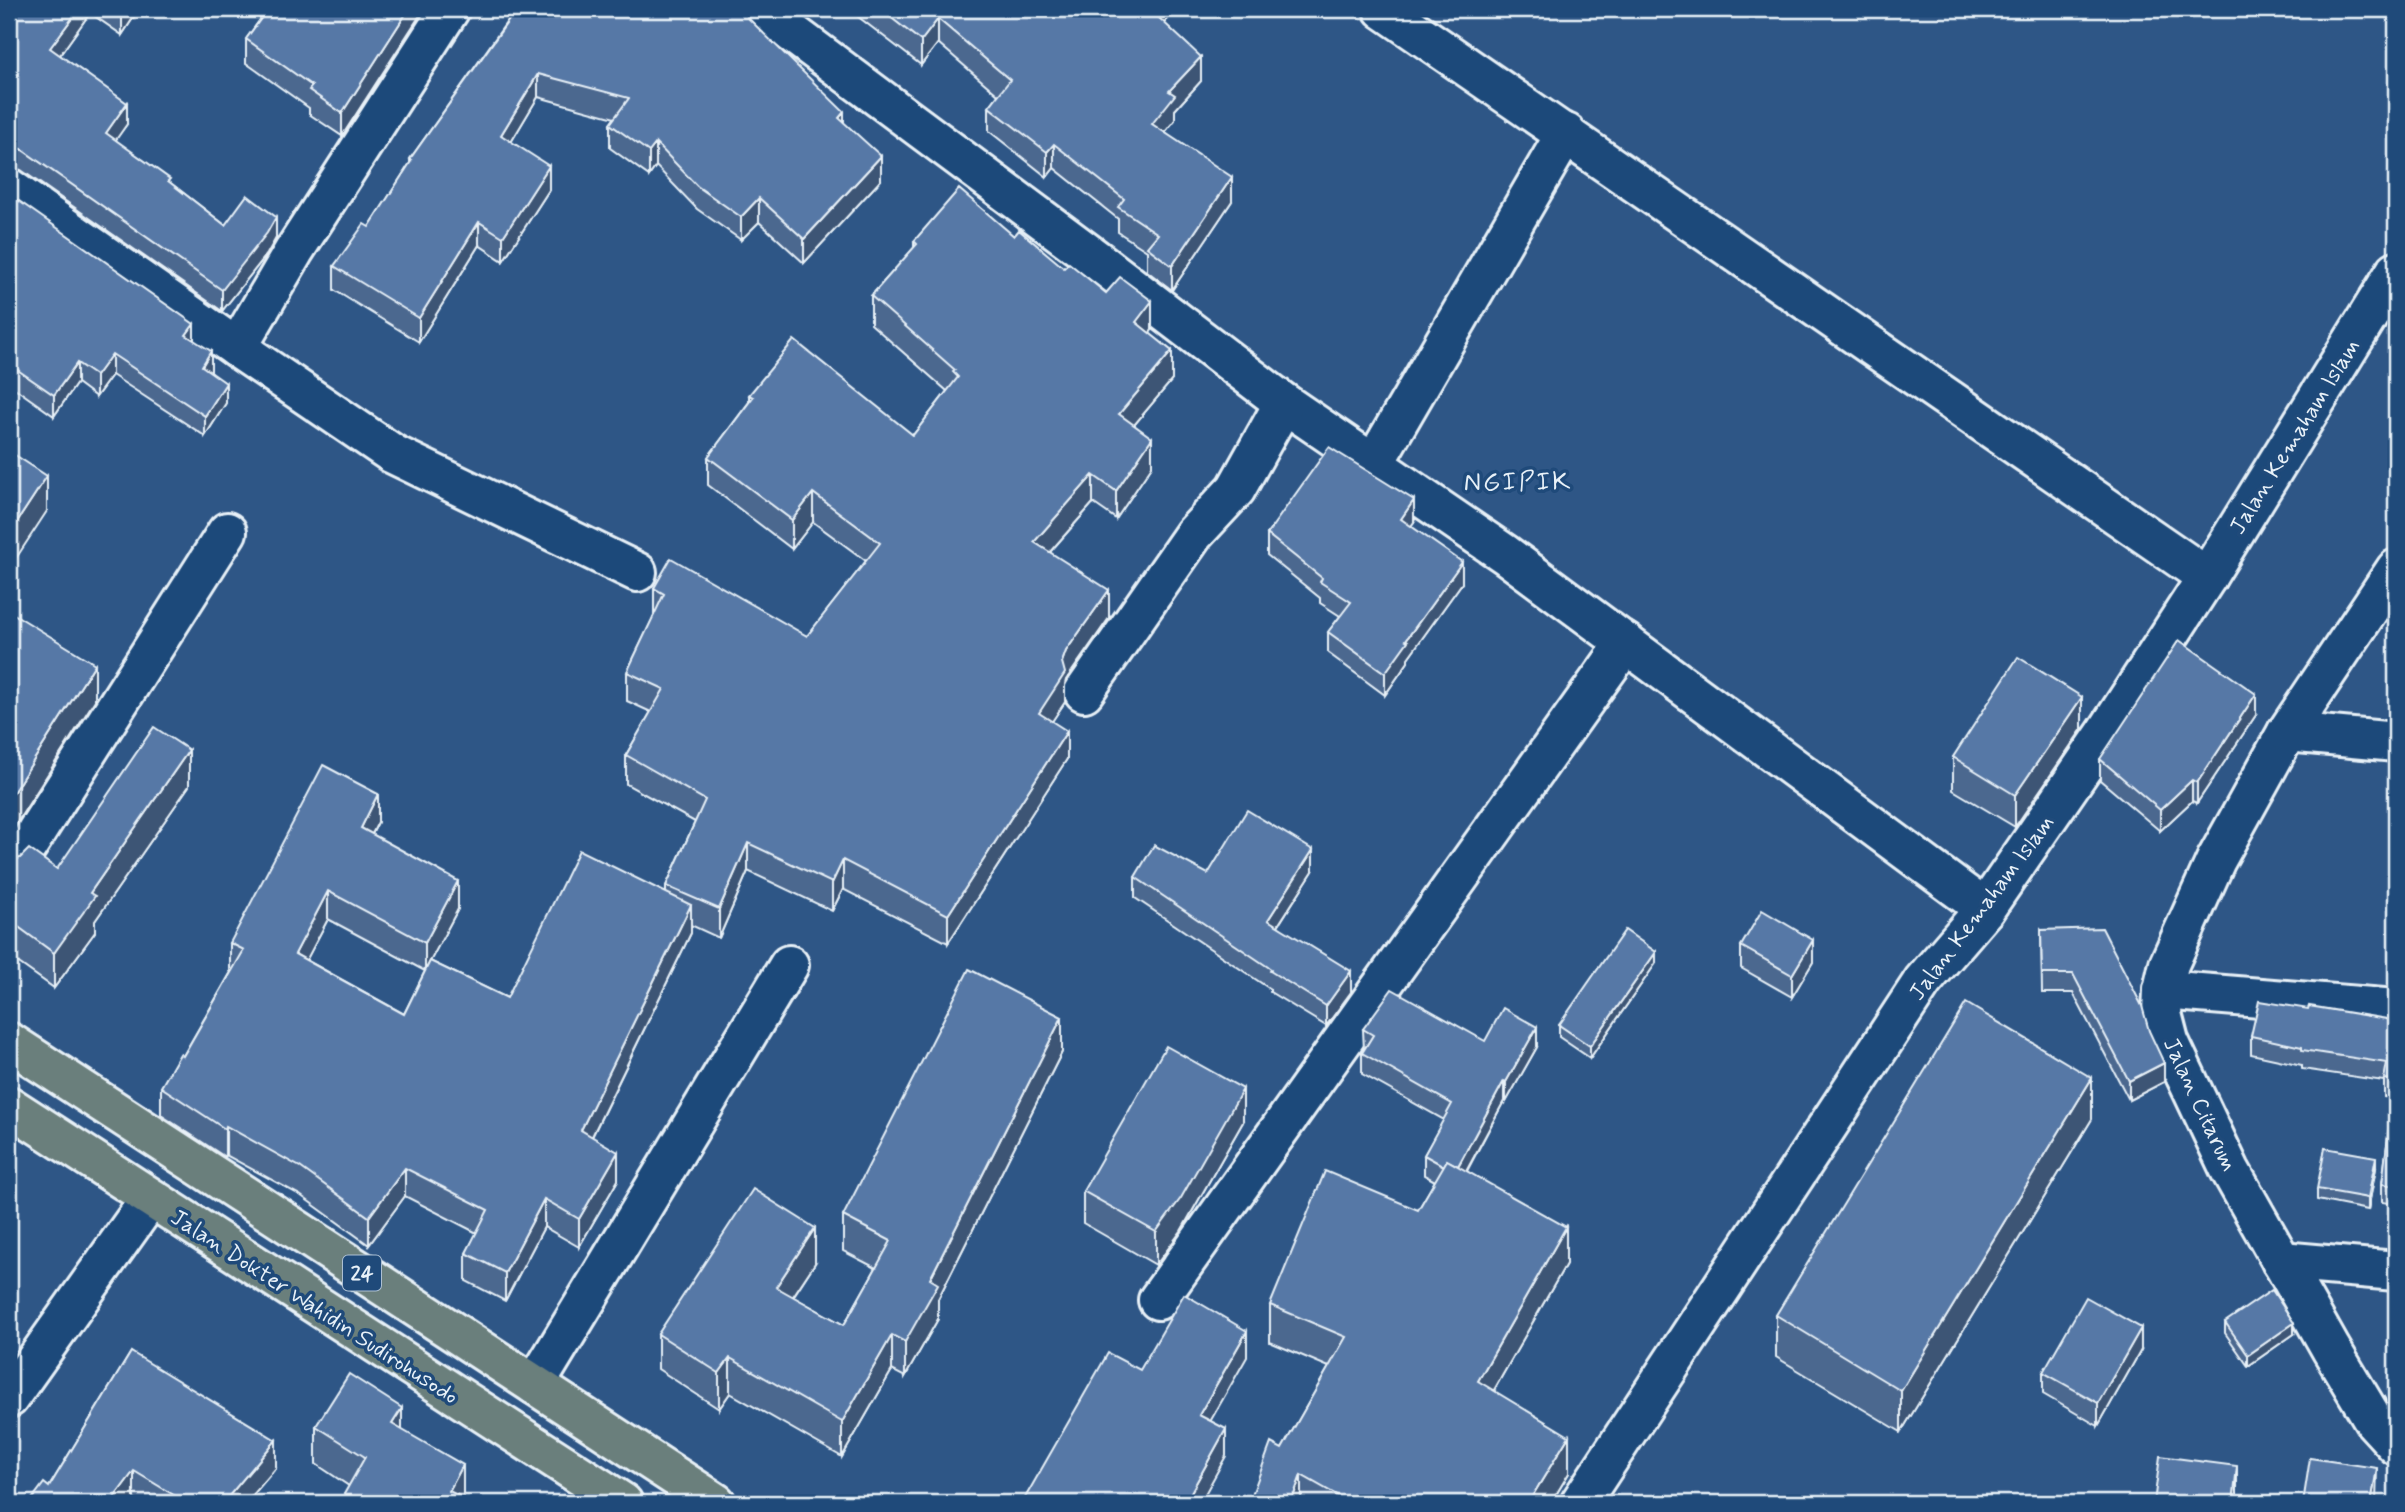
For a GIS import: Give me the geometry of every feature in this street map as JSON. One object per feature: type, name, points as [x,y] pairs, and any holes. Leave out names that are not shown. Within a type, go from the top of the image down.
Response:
[{"type":"highway","name":"24","points":[[9,1042],[716,1503]]},
{"type":"highway","name":"Jalan Dokter Wahidin Sudirohusodo","points":[[9,1107],[623,1503]]},
{"type":"street","points":[[237,348],[294,251],[450,9]]},
{"type":"street","points":[[760,9],[1284,403],[1505,554],[1985,909]]},
{"type":"street","points":[[1383,9],[2207,577]]},
{"type":"street","points":[[1373,464],[1566,133]]},
{"type":"street","points":[[9,188],[393,454],[637,572]]},
{"type":"street","name":"Jalan Kemaham Islam","points":[[1580,1503],[1923,981],[1985,909],[2106,733],[2207,577],[2396,271]]},
{"type":"street","points":[[1084,692],[1194,534],[1236,489],[1284,403]]},
{"type":"street","points":[[9,875],[227,532]]},
{"type":"street","name":"Jalan Citarum","points":[[2396,569],[2287,732],[2216,860],[2169,964],[2163,990],[2162,1014],[2169,1041],[2230,1170],[2374,1421],[2396,1445]]},
{"type":"street","points":[[1158,1300],[1626,643]]},
{"type":"street","points":[[2287,732],[2396,742]]},
{"type":"street","points":[[535,1385],[789,965]]},
{"type":"street","points":[[2163,990],[2396,1009]]},
{"type":"street","points":[[9,1398],[150,1199]]},
{"type":"street","points":[[2281,1261],[2396,1271]]},
{"type":"building","points":[[9,9],[79,9],[50,48],[127,103],[106,133],[170,179],[168,181],[225,225],[247,195],[276,217],[267,233],[222,290],[21,149],[9,146]]},
{"type":"building","points":[[268,9],[409,9],[342,113],[309,90],[312,86],[246,39]]},
{"type":"building","points":[[513,9],[744,9],[750,13],[747,17],[844,112],[839,118],[881,156],[804,239],[759,198],[741,217],[697,186],[656,143],[649,152],[610,124],[629,98],[538,74],[501,135],[549,166],[503,237],[479,222],[419,318],[334,266],[364,224],[369,227],[412,160],[410,159],[511,17],[508,15]]},
{"type":"building","points":[[880,9],[1159,9],[1156,15],[1201,57],[1169,91],[1175,95],[1152,124],[1232,177],[1172,266],[1147,247],[1158,234],[1118,207],[1124,199],[1054,144],[1047,152],[989,107],[1010,80],[938,19],[921,41]]},
{"type":"building","points":[[959,189],[1014,236],[1019,230],[1064,268],[1069,263],[1106,293],[1120,277],[1152,301],[1136,322],[1172,351],[1119,414],[1152,438],[1116,491],[1093,475],[1034,542],[1109,590],[1066,651],[1062,662],[1065,673],[1039,713],[1067,731],[948,915],[843,860],[832,883],[748,843],[719,909],[666,886],[705,800],[626,755],[664,689],[627,672],[664,594],[654,588],[671,558],[807,636],[880,543],[813,493],[792,520],[708,457],[753,397],[749,395],[794,340],[913,435],[958,377],[953,372],[955,370],[871,296],[917,244],[914,241]]},
{"type":"building","points":[[9,194],[194,324],[186,335],[211,351],[202,366],[226,383],[205,416],[112,354],[96,376],[77,363],[54,395],[9,364]]},
{"type":"building","points":[[1329,447],[1414,500],[1401,519],[1462,562],[1385,673],[1328,632],[1351,602],[1320,582],[1322,578],[1267,534]]},
{"type":"building","points":[[9,451],[47,476],[9,534]]},
{"type":"building","points":[[9,611],[95,664],[9,799]]},
{"type":"building","points":[[2179,640],[2256,694],[2197,783],[2192,780],[2160,810],[2100,759]]},
{"type":"building","points":[[2018,657],[2082,697],[2015,795],[1953,757]]},
{"type":"building","points":[[154,727],[189,750],[90,893],[95,896],[54,953],[9,920],[15,908],[9,904],[9,861],[20,858],[29,849],[57,869]]},
{"type":"building","points":[[323,765],[378,794],[361,828],[458,881],[425,943],[328,891],[295,954],[404,1014],[430,961],[507,998],[579,850],[691,905],[581,1130],[618,1152],[579,1219],[544,1199],[505,1273],[466,1253],[488,1210],[405,1168],[369,1217],[300,1167],[226,1126],[225,1129],[161,1087],[180,1054],[183,1056],[244,950],[230,943]]},
{"type":"building","points":[[1247,810],[1313,850],[1268,920],[1351,971],[1326,1006],[1270,971],[1271,969],[1135,877],[1154,845],[1208,874]]},
{"type":"building","points":[[1762,910],[1813,940],[1792,975],[1741,946]]},
{"type":"building","points":[[2102,928],[2142,1006],[2149,1031],[2164,1063],[2129,1081],[2073,974],[2042,974],[2041,930]]},
{"type":"building","points":[[1625,930],[1656,952],[1590,1046],[1559,1025]]},
{"type":"building","points":[[969,969],[1062,1017],[930,1279],[938,1284],[905,1342],[892,1335],[842,1422],[730,1358],[719,1373],[658,1334],[753,1189],[815,1228],[776,1287],[844,1325],[891,1241],[843,1216]]},
{"type":"building","points":[[1392,989],[1485,1041],[1503,1008],[1537,1027],[1458,1166],[1447,1160],[1444,1166],[1424,1155],[1452,1104],[1362,1053],[1373,1035],[1363,1029]]},
{"type":"building","points":[[2259,1001],[2393,1020],[2396,1012],[2396,1186],[2382,1184],[2395,1080],[2384,1079],[2387,1063],[2302,1050],[2302,1047],[2251,1036]]},
{"type":"building","points":[[1966,1003],[2092,1078],[1901,1391],[1776,1315]]},
{"type":"building","points":[[1166,1046],[1243,1089],[1181,1198],[1156,1232],[1083,1191]]},
{"type":"building","points":[[2325,1148],[2376,1157],[2368,1198],[2317,1189]]},
{"type":"building","points":[[1447,1160],[1566,1227],[1478,1381],[1569,1436],[1528,1503],[1351,1503],[1301,1475],[1291,1503],[1249,1503],[1271,1443],[1282,1449],[1346,1337],[1270,1305],[1325,1171],[1418,1210]]},
{"type":"building","points":[[2272,1290],[2294,1323],[2248,1355],[2225,1322]]},
{"type":"building","points":[[1184,1294],[1247,1331],[1199,1415],[1226,1429],[1185,1503],[1022,1503],[1108,1353],[1140,1370]]},
{"type":"building","points":[[2086,1297],[2141,1328],[2098,1403],[2043,1372]]},
{"type":"building","points":[[131,1352],[276,1440],[223,1503],[187,1503],[134,1471],[110,1503],[29,1503],[44,1483],[49,1487]]},
{"type":"building","points":[[349,1374],[402,1408],[392,1424],[463,1465],[449,1491],[470,1501],[469,1503],[339,1503],[365,1457],[316,1426]]},
{"type":"building","points":[[2160,1456],[2237,1466],[2233,1503],[2154,1503]]},
{"type":"building","points":[[2310,1458],[2377,1468],[2371,1503],[2303,1503]]},
{"type":"district","name":"NGIPIK","points":[[1518,481]]}]
